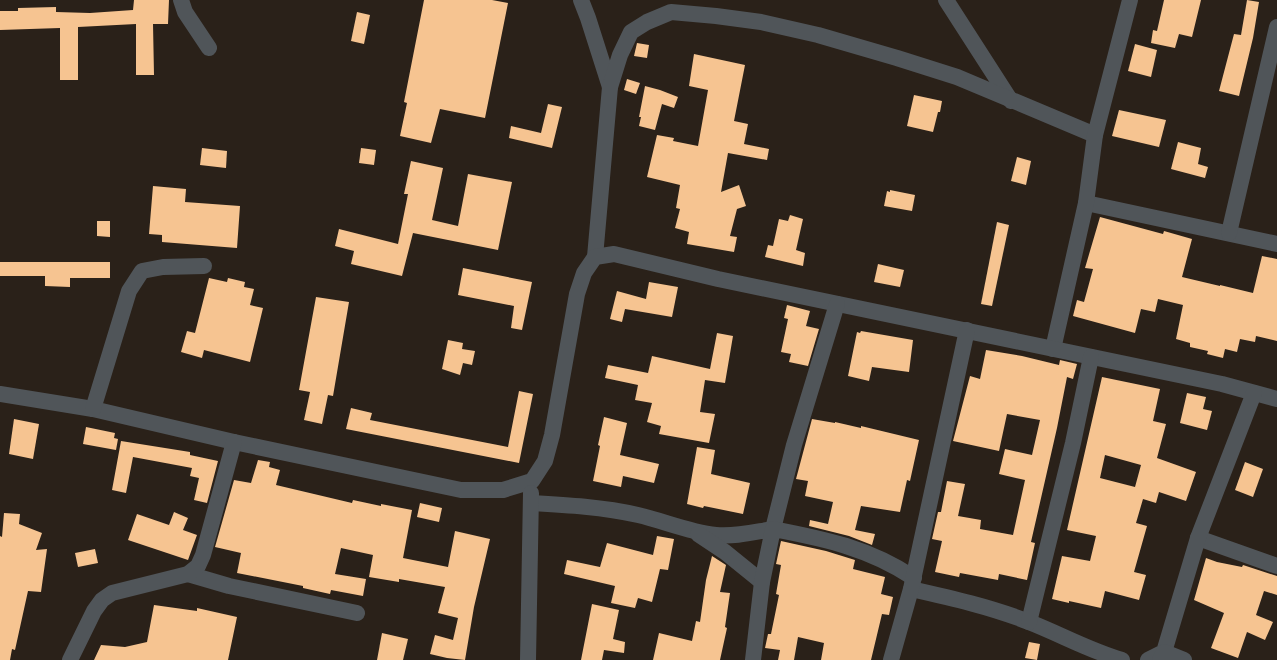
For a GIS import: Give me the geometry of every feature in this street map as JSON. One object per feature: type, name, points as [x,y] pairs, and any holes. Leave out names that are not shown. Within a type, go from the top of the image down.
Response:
[{"type":"street","points":[[181,0],[185,12],[209,48]]},
{"type":"street","points":[[581,0],[610,87]]},
{"type":"street","points":[[946,0],[1011,101]]},
{"type":"street","points":[[1053,349],[1086,203],[1095,135],[1130,0]]},
{"type":"street","points":[[528,660],[532,481],[545,461],[552,435],[577,294],[584,273],[595,257],[610,87],[624,44],[631,32],[677,6],[716,16],[761,22],[818,35],[949,74],[1095,135]]},
{"type":"street","points":[[1229,233],[1277,28]]},
{"type":"street","points":[[1086,203],[1277,244]]},
{"type":"street","points":[[595,257],[614,254],[718,279],[1222,384],[1277,399]]},
{"type":"street","points":[[93,409],[129,291],[142,271],[163,267],[204,266]]},
{"type":"street","points":[[753,660],[762,582],[772,529],[794,445],[837,304]]},
{"type":"street","points":[[891,660],[913,584],[967,330]]},
{"type":"street","points":[[1029,622],[1073,442],[1091,357]]},
{"type":"street","points":[[1162,656],[1198,538],[1254,393]]},
{"type":"street","points":[[0,394],[93,409],[234,442],[461,490],[503,490],[532,481]]},
{"type":"street","points":[[70,660],[94,611],[102,600],[112,593],[188,574],[198,566],[203,555],[234,442]]},
{"type":"street","points":[[531,503],[614,510],[693,531],[716,535],[743,535],[772,529],[838,543],[864,551],[883,560],[913,584],[1029,622],[1105,655],[1122,660]]},
{"type":"street","points":[[693,531],[725,552],[762,582]]},
{"type":"street","points":[[1198,538],[1277,566]]},
{"type":"street","points":[[188,574],[229,586],[357,613]]},
{"type":"street","points":[[1148,660],[1162,656],[1184,660]]},
{"type":"building","points":[[134,0],[169,0],[168,24],[153,24],[154,75],[136,75],[136,24],[78,27],[78,80],[60,80],[60,28],[0,30],[0,11],[18,11],[18,8],[56,7],[56,12],[90,13],[133,10]]},
{"type":"building","points":[[424,0],[492,0],[508,3],[485,118],[440,109],[431,143],[400,136],[407,103],[404,102]]},
{"type":"building","points":[[1164,0],[1201,0],[1192,37],[1179,34],[1175,48],[1151,43],[1153,30],[1157,31]]},
{"type":"building","points":[[1247,0],[1259,2],[1253,38],[1239,96],[1219,91],[1234,34],[1241,35]]},
{"type":"building","points":[[357,12],[370,15],[364,44],[351,41]]},
{"type":"building","points":[[637,43],[649,45],[647,58],[634,56]]},
{"type":"building","points":[[1135,44],[1157,50],[1151,77],[1128,71]]},
{"type":"building","points":[[694,54],[745,65],[734,121],[748,124],[744,144],[769,149],[767,160],[728,153],[721,192],[739,185],[746,206],[737,209],[730,236],[737,237],[734,252],[687,244],[689,232],[675,228],[680,209],[676,208],[680,185],[647,177],[657,135],[674,138],[673,141],[698,146],[708,90],[689,86]]},
{"type":"building","points":[[627,79],[640,83],[636,94],[624,90]]},
{"type":"building","points":[[645,86],[678,97],[674,108],[662,104],[655,130],[639,126]]},
{"type":"building","points":[[914,95],[942,101],[933,132],[907,126]]},
{"type":"building","points":[[548,104],[562,107],[552,148],[509,138],[511,126],[541,133]]},
{"type":"building","points":[[1119,110],[1166,120],[1159,147],[1112,136]]},
{"type":"building","points":[[1178,142],[1201,148],[1198,164],[1208,167],[1205,178],[1171,169]]},
{"type":"building","points":[[202,148],[227,151],[226,168],[200,165]]},
{"type":"building","points":[[361,148],[376,150],[374,165],[359,163]]},
{"type":"building","points":[[1017,157],[1031,161],[1026,185],[1011,181]]},
{"type":"building","points":[[411,161],[443,168],[432,220],[458,226],[468,174],[512,182],[498,250],[413,233],[402,276],[351,264],[354,251],[335,246],[339,229],[398,244],[408,194],[404,194]]},
{"type":"building","points":[[153,186],[186,189],[185,202],[240,206],[237,248],[162,242],[162,235],[149,234]]},
{"type":"building","points":[[890,190],[915,195],[912,211],[884,206],[887,191],[890,192]]},
{"type":"building","points":[[790,215],[803,219],[796,250],[805,253],[803,266],[765,257],[768,245],[773,246],[779,219],[788,221]]},
{"type":"building","points":[[1100,217],[1163,234],[1164,231],[1192,239],[1182,277],[1253,293],[1262,256],[1277,259],[1277,341],[1256,336],[1255,342],[1240,339],[1237,352],[1225,349],[1223,358],[1207,354],[1208,351],[1190,347],[1190,343],[1176,339],[1183,305],[1158,299],[1155,312],[1141,309],[1135,333],[1073,316],[1077,300],[1084,302],[1093,269],[1085,268]]},
{"type":"building","points":[[97,221],[110,221],[110,237],[97,236]]},
{"type":"building","points":[[997,222],[1009,225],[992,306],[981,304]]},
{"type":"building","points":[[0,262],[110,262],[110,278],[70,278],[70,287],[45,286],[45,276],[0,276]]},
{"type":"building","points":[[878,264],[904,270],[900,287],[874,282]]},
{"type":"building","points":[[463,268],[532,282],[522,330],[511,328],[514,306],[458,295]]},
{"type":"building","points":[[209,278],[227,282],[228,278],[245,282],[244,287],[254,289],[250,305],[263,308],[250,362],[204,350],[202,358],[181,352],[187,331],[195,333]]},
{"type":"building","points":[[649,282],[678,287],[672,317],[625,309],[622,322],[610,319],[617,291],[646,299]]},
{"type":"building","points":[[316,297],[349,302],[333,396],[328,395],[322,424],[304,420],[310,392],[299,390]]},
{"type":"building","points":[[787,305],[810,311],[806,326],[819,329],[808,366],[789,362],[791,354],[781,352],[788,319],[784,318]]},
{"type":"building","points":[[861,331],[913,340],[909,372],[872,367],[869,381],[848,376],[857,332],[860,333]]},
{"type":"building","points":[[717,333],[733,336],[725,383],[705,380],[700,412],[715,414],[709,443],[659,434],[661,426],[647,422],[652,403],[635,400],[638,385],[605,378],[608,365],[648,373],[652,356],[710,369]]},
{"type":"building","points":[[448,340],[463,343],[462,349],[475,351],[472,365],[463,363],[460,375],[442,369]]},
{"type":"building","points":[[986,350],[1059,365],[1060,360],[1077,364],[1073,379],[1067,377],[1031,542],[1035,543],[1027,580],[999,574],[998,580],[960,573],[959,577],[935,572],[942,541],[932,539],[938,512],[941,512],[947,481],[965,484],[958,516],[981,520],[980,529],[1013,535],[1025,480],[999,474],[1005,449],[1032,455],[1040,420],[1007,414],[999,451],[953,441],[970,376],[980,379]]},
{"type":"building","points":[[1102,377],[1160,389],[1153,421],[1166,424],[1157,458],[1196,472],[1186,501],[1159,492],[1156,503],[1143,499],[1136,523],[1147,526],[1134,572],[1146,575],[1139,600],[1105,591],[1101,608],[1052,599],[1062,556],[1090,561],[1096,536],[1067,530]],"holes":[[[1105,455],[1141,465],[1135,487],[1100,478]]]},
{"type":"building","points":[[519,391],[533,394],[519,463],[346,429],[351,408],[372,413],[370,420],[508,447]]},
{"type":"building","points":[[1187,393],[1206,397],[1203,409],[1212,411],[1207,430],[1180,423]]},
{"type":"building","points":[[604,417],[627,423],[620,455],[659,464],[654,483],[623,476],[621,487],[593,481]]},
{"type":"building","points":[[14,419],[39,424],[33,459],[9,454]]},
{"type":"building","points":[[812,419],[861,428],[861,426],[919,440],[910,481],[907,480],[900,512],[861,506],[855,530],[875,534],[872,545],[849,536],[809,526],[810,520],[828,524],[833,502],[805,496],[808,481],[796,479]]},
{"type":"building","points":[[86,427],[115,433],[114,438],[118,439],[116,450],[83,444]]},
{"type":"building","points":[[121,441],[190,452],[190,455],[218,461],[207,503],[194,500],[199,478],[190,476],[192,468],[133,457],[126,493],[112,490]]},
{"type":"building","points":[[697,447],[715,450],[711,474],[750,483],[743,514],[687,504]]},
{"type":"building","points":[[258,460],[270,462],[269,467],[280,470],[276,485],[352,503],[353,500],[412,510],[403,558],[448,567],[455,531],[490,539],[474,607],[465,660],[430,654],[435,635],[453,640],[458,618],[438,613],[445,587],[399,579],[399,582],[369,577],[373,555],[341,548],[335,574],[366,579],[363,596],[331,590],[330,594],[303,588],[303,586],[237,573],[241,553],[215,547],[234,480],[251,483]]},
{"type":"building","points":[[1245,462],[1263,469],[1253,497],[1235,490]]},
{"type":"building","points":[[420,503],[442,508],[439,522],[417,517]]},
{"type":"building","points":[[174,512],[188,518],[183,530],[197,535],[188,560],[128,540],[137,514],[169,525]]},
{"type":"building","points":[[4,513],[20,514],[19,524],[42,533],[36,550],[47,549],[41,592],[28,591],[15,650],[12,649],[10,660],[0,660],[0,536],[2,537]]},
{"type":"building","points":[[657,536],[674,539],[668,570],[660,569],[652,602],[638,598],[635,608],[611,603],[615,586],[564,574],[567,560],[600,567],[607,543],[653,555]]},
{"type":"building","points":[[781,541],[826,551],[855,560],[853,569],[885,577],[881,594],[893,597],[889,615],[882,614],[871,660],[821,660],[824,643],[798,637],[794,660],[778,660],[780,650],[765,648],[768,634],[771,634],[779,595],[776,594],[781,565],[776,564]]},
{"type":"building","points":[[95,549],[98,563],[78,567],[75,553]]},
{"type":"building","points":[[712,556],[726,565],[720,592],[730,593],[725,627],[727,628],[720,660],[653,660],[659,633],[692,641],[696,621],[700,622],[706,580]]},
{"type":"building","points":[[1206,558],[1242,567],[1243,565],[1277,576],[1277,595],[1264,591],[1256,615],[1273,622],[1265,640],[1247,632],[1238,658],[1211,648],[1224,613],[1194,600]]},
{"type":"building","points":[[592,604],[619,610],[613,639],[625,642],[624,653],[604,650],[602,660],[581,660]]},
{"type":"building","points":[[154,605],[197,611],[197,608],[237,617],[228,660],[94,660],[101,645],[125,647],[147,642]]},
{"type":"building","points":[[382,633],[408,639],[403,660],[377,660]]},
{"type":"building","points":[[1029,642],[1040,644],[1037,660],[1025,658]]}]
